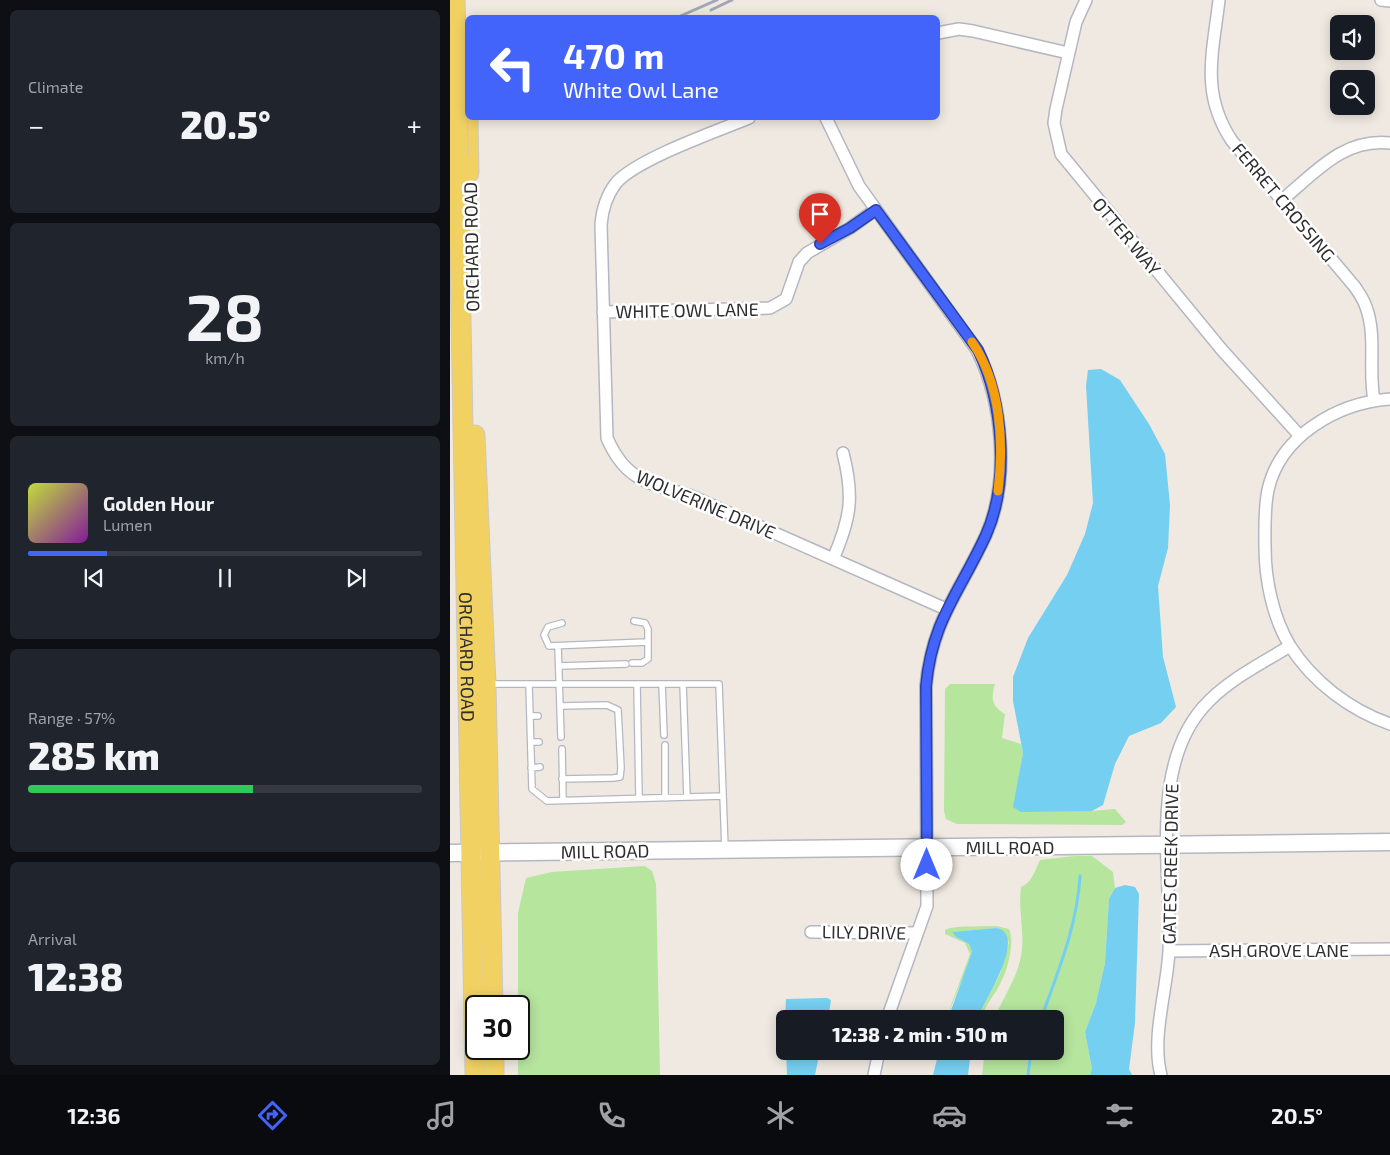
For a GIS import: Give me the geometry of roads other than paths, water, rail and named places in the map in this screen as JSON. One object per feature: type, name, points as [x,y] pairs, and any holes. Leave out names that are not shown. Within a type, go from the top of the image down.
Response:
[{"type":"main road","name":"ORCHARD ROAD","points":[[455,0],[462,61]]},
{"type":"main road","name":"ORCHARD ROAD","points":[[465,15],[466,0]]},
{"type":"main road","name":"ORCHARD ROAD","points":[[465,15],[462,61],[475,1075]]},
{"type":"main road","name":"ORCHARD ROAD","points":[[468,120],[464,156],[486,684],[493,995]]},
{"type":"main road","points":[[494,1060],[494,1075]]},
{"type":"street","name":"OTTER WAY","points":[[1086,0],[1076,22],[1054,123],[1061,154],[1222,350],[1300,436]]},
{"type":"street","name":"FERRET CROSSING","points":[[1219,0],[1210,84],[1221,124],[1232,141],[1355,286],[1366,306],[1370,326],[1371,385],[1374,400]]},
{"type":"street","points":[[1381,0],[1390,1]]},
{"type":"street","points":[[940,32],[959,29],[974,31],[1068,53]]},
{"type":"street","name":"WOLVERINE DRIVE","points":[[745,120],[640,165],[613,182],[601,214],[607,438],[614,454],[624,468],[647,483],[691,496],[946,608]]},
{"type":"street","points":[[827,120],[852,174],[978,350],[988,372],[995,397],[1000,464],[997,502],[984,538],[946,608],[933,639],[926,686],[927,906],[890,1010]]},
{"type":"street","points":[[1282,200],[1348,147],[1366,142],[1390,143]]},
{"type":"street","name":"WHITE OWL LANE","points":[[603,312],[770,308],[786,299],[799,262],[807,253],[850,228],[876,210]]},
{"type":"street","points":[[1390,399],[1374,400],[1338,412],[1300,436],[1275,470],[1268,490],[1265,514],[1268,584],[1274,608],[1290,646],[1319,681],[1340,698],[1362,713],[1390,724]]},
{"type":"street","points":[[833,559],[846,528],[850,512],[850,478],[843,453]]},
{"type":"street","name":"GATES CREEK DRIVE","points":[[1161,1075],[1158,1053],[1169,951],[1168,798],[1170,777],[1175,757],[1192,722],[1208,702],[1226,686],[1290,646]]},
{"type":"street","name":"MILL ROAD","points":[[450,853],[927,846],[1006,848],[1390,842]]},
{"type":"street","name":"LILY DRIVE","points":[[810,932],[917,933]]},
{"type":"street","name":"ASH GROVE LANE","points":[[1169,951],[1390,949]]},
{"type":"street","points":[[874,1075],[878,1060]]},
{"type":"lane","points":[[559,666],[642,663],[648,659],[648,629],[645,623],[634,621]]},
{"type":"lane","points":[[562,623],[548,627],[544,636],[549,646],[647,642]]},
{"type":"lane","points":[[558,646],[561,736]]},
{"type":"lane","points":[[486,684],[719,684],[725,849]]},
{"type":"lane","points":[[529,684],[532,790],[547,801],[723,796]]},
{"type":"lane","points":[[637,684],[639,798]]},
{"type":"lane","points":[[662,684],[664,735]]},
{"type":"lane","points":[[683,684],[687,797]]},
{"type":"lane","points":[[561,706],[607,706],[618,710],[621,768],[620,776],[613,778],[562,779]]},
{"type":"lane","points":[[530,716],[538,716]]},
{"type":"lane","points":[[552,716],[561,716]]},
{"type":"lane","points":[[531,742],[539,742]]},
{"type":"lane","points":[[665,745],[665,798]]},
{"type":"lane","points":[[562,749],[563,800]]},
{"type":"lane","points":[[554,767],[562,766]]},
{"type":"lane","points":[[531,768],[540,767]]},
{"type":"water","points":[[1101,369],[1120,380],[1149,424],[1165,454],[1170,505],[1168,548],[1158,586],[1163,657],[1176,707],[1161,723],[1129,736],[1115,764],[1103,805],[1092,811],[1021,812],[1013,807],[1023,753],[1013,701],[1013,677],[1028,638],[1067,575],[1085,534],[1093,503],[1086,386],[1088,370]]},
{"type":"water","points":[[1125,885],[1135,887],[1139,894],[1135,1023],[1129,1069],[1132,1075],[1090,1075],[1092,1069],[1085,1032],[1096,1003],[1105,963],[1109,899],[1115,888]]},
{"type":"water","points":[[996,928],[1005,933],[1008,942],[1002,969],[982,1010],[951,1010],[972,952],[969,944],[956,937],[952,932]]},
{"type":"water","points":[[827,998],[831,1000],[829,1010],[785,1010],[786,999]]},
{"type":"water","points":[[786,1060],[818,1060],[815,1075],[787,1075]]},
{"type":"water","points":[[937,1060],[970,1060],[968,1075],[933,1075]]},
{"type":"waterway","points":[[1044,1010],[1071,931],[1080,876]]},
{"type":"waterway","points":[[1028,1075],[1030,1060]]},
{"type":"railway","points":[[683,15],[717,0]]},
{"type":"railway","points":[[711,10],[732,0]]},
{"type":"railway","points":[[450,115],[465,109]]}]
